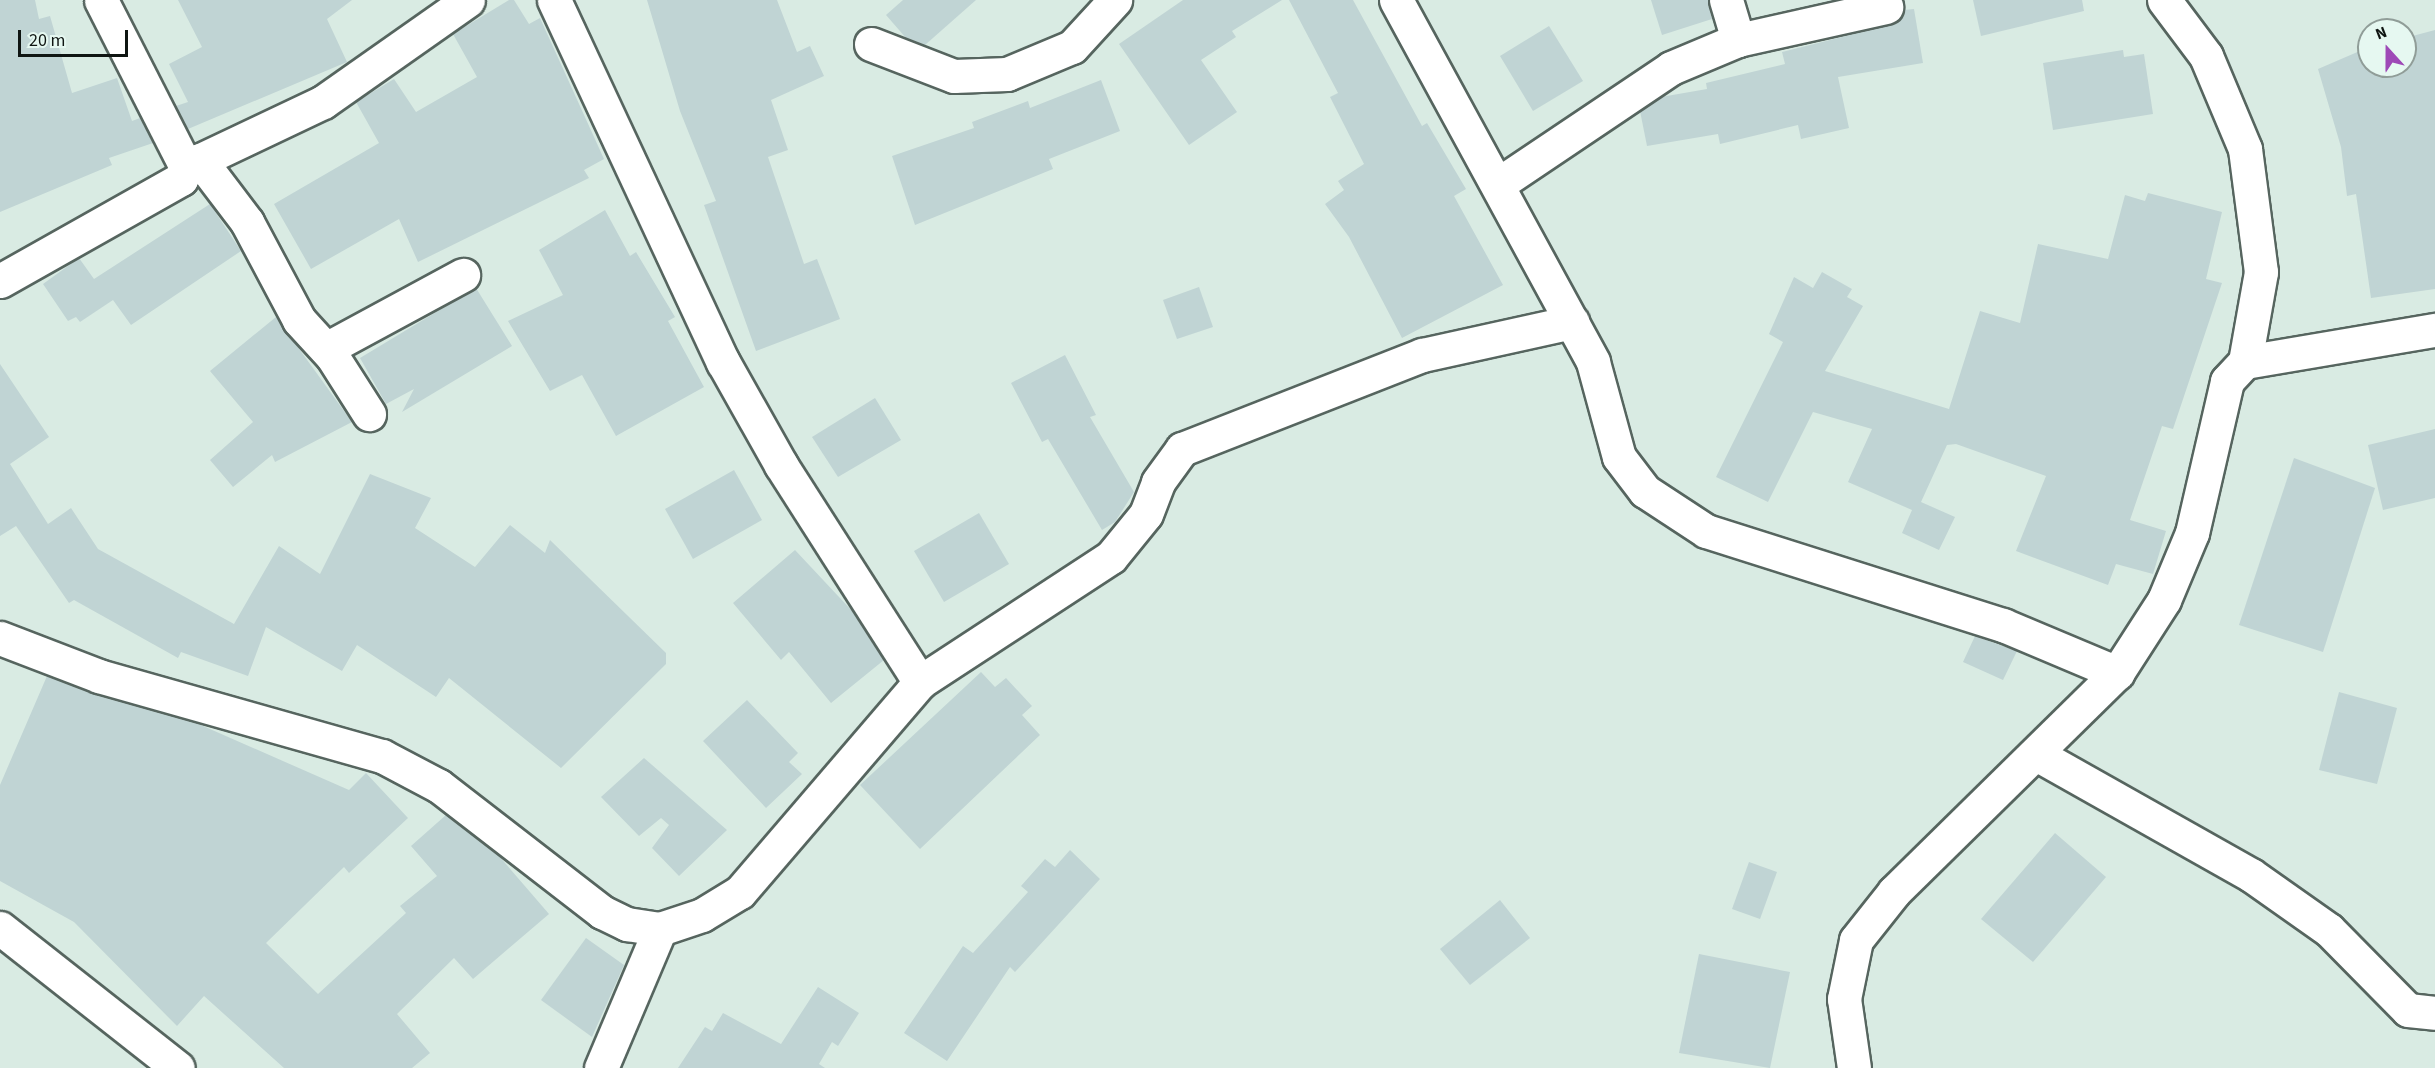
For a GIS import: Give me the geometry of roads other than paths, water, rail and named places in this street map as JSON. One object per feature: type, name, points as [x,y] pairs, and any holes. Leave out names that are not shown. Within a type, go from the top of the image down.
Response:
[{"type":"street","points":[[101,0],[193,164],[247,222],[299,320],[326,349],[369,414]]},
{"type":"street","points":[[0,281],[181,179],[193,164],[323,102],[468,0]]},
{"type":"street","points":[[554,0],[723,362],[781,465],[920,682]]},
{"type":"street","points":[[871,44],[954,76],[1007,74],[1072,47],[1115,0]]},
{"type":"street","points":[[1396,0],[1500,183],[1593,362],[1619,457],[1645,491],[1706,531],[2003,625],[2117,673]]},
{"type":"street","points":[[1726,0],[1738,40]]},
{"type":"street","points":[[1854,1068],[1844,999],[1857,940],[1894,892],[2038,755],[2117,673],[2164,600],[2192,533],[2227,381],[2245,362],[2261,272],[2245,150],[2206,56],[2164,0]]},
{"type":"street","points":[[1500,183],[1671,68],[1738,40],[1886,8]]},
{"type":"street","points":[[326,349],[463,275]]},
{"type":"street","points":[[0,638],[99,676],[382,756],[439,786],[602,912],[627,924],[660,929],[702,915],[740,892],[920,682],[1111,557],[1146,513],[1158,482],[1182,449],[1422,355],[1572,322]]},
{"type":"street","points":[[2245,362],[2435,330]]},
{"type":"street","points":[[2038,755],[2251,875],[2329,930],[2408,1010],[2435,1013]]},
{"type":"street","points":[[0,928],[178,1068]]},
{"type":"street","points":[[601,1068],[660,929]]}]
